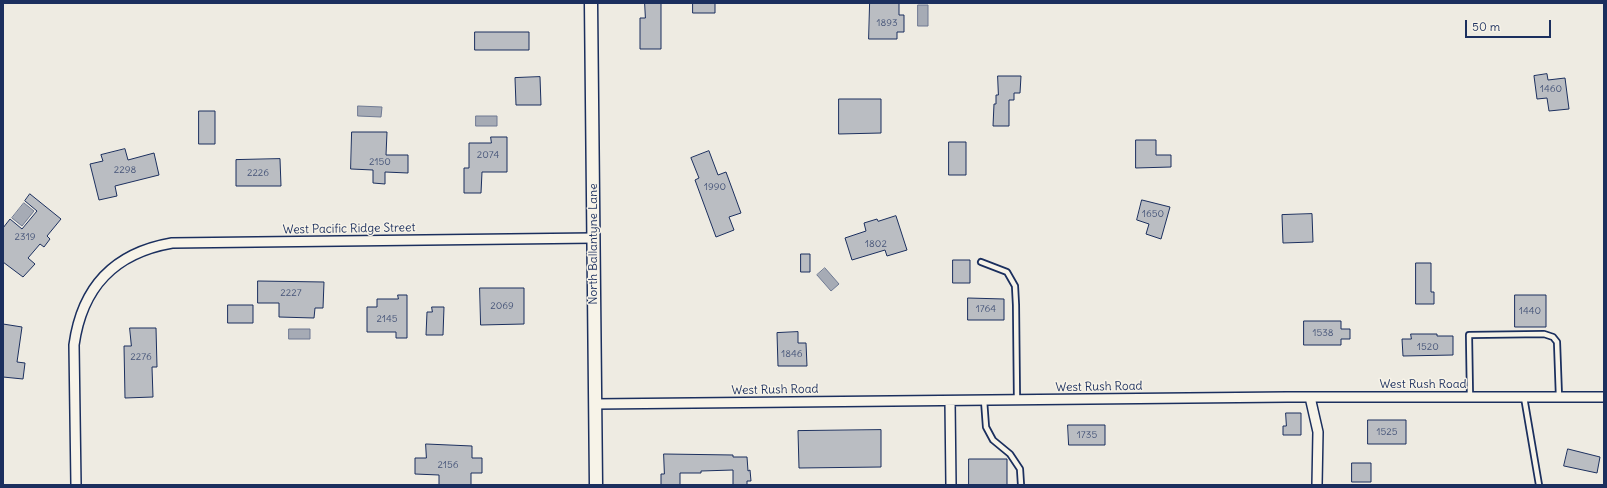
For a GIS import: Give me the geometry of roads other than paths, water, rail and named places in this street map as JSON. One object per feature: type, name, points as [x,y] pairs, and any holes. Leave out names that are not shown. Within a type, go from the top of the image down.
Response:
[{"type":"street","name":"North Ballantyne Lane","points":[[591,3],[596,485]]},
{"type":"street","name":"West Pacific Ridge Street","points":[[76,485],[74,345],[76,328],[87,300],[95,287],[110,270],[139,252],[156,246],[172,243],[594,238]]},
{"type":"street","name":"West Rush Road","points":[[595,404],[1310,397],[1604,397]]},
{"type":"street","points":[[1310,397],[1318,432],[1317,485]]},
{"type":"street","points":[[950,401],[951,485]]},
{"type":"lane","points":[[981,262],[1007,272],[1015,286],[1017,400]]},
{"type":"lane","points":[[1470,397],[1469,335],[1544,334],[1553,337],[1557,342],[1559,397]]},
{"type":"lane","points":[[1524,397],[1539,485]]},
{"type":"lane","points":[[984,400],[986,427],[992,440],[1010,454],[1020,469],[1021,485]]}]
